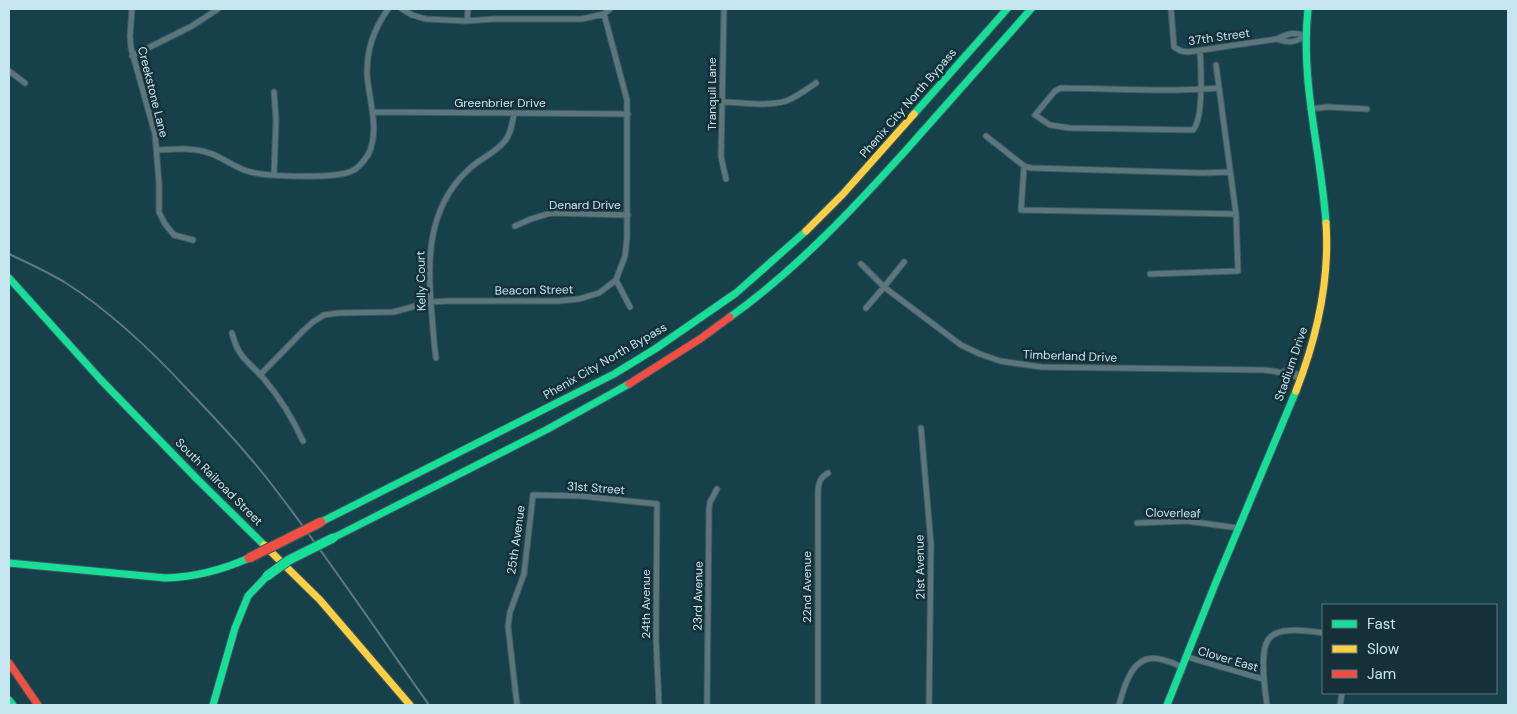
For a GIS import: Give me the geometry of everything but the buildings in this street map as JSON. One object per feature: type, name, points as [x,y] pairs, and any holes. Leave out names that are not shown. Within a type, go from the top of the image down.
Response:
[{"type":"main road","name":"Phenix City North Bypass","points":[[9,563],[179,578],[209,574],[236,564],[322,522],[519,424],[614,374],[656,349],[736,293],[809,228],[843,194],[1007,9]]},
{"type":"main road","points":[[213,705],[235,628],[248,596],[268,576],[289,560],[607,398],[665,363],[735,314],[801,260],[843,218],[1031,9]]},
{"type":"main road","name":"Stadium Drive","points":[[1167,705],[1238,528],[1280,431],[1310,354],[1319,320],[1325,279],[1327,237],[1324,196],[1310,110],[1305,36],[1308,9]]},
{"type":"main road","name":"South Railroad Street","points":[[9,278],[101,380],[197,479],[320,600],[410,705]]},
{"type":"main road","points":[[9,663],[38,705]]},
{"type":"main road","points":[[9,700],[13,705]]},
{"type":"street","name":"Creekstone Lane","points":[[132,9],[130,36],[132,56],[151,121],[158,166],[159,212],[165,224],[174,234],[193,240]]},
{"type":"street","points":[[132,56],[192,26],[218,9]]},
{"type":"street","points":[[156,150],[189,149],[209,153],[247,171],[274,175],[339,175],[353,171],[364,162],[371,149],[373,112],[368,73],[370,43],[373,33],[388,9]]},
{"type":"street","points":[[402,9],[412,15],[426,19],[467,21],[493,19],[582,19],[604,14],[610,9]]},
{"type":"street","points":[[467,21],[468,9]]},
{"type":"street","name":"Tranquil Lane","points":[[724,9],[721,157],[726,179]]},
{"type":"street","name":"37th Street","points":[[1172,9],[1174,47],[1181,52],[1277,39],[1286,42],[1298,41],[1305,36]]},
{"type":"street","points":[[604,14],[625,87],[628,114],[628,216],[625,256],[616,280],[630,307]]},
{"type":"street","points":[[1200,50],[1201,90],[1197,125],[1193,130],[1070,128],[1050,125],[1035,115],[1050,96],[1061,88],[1201,90],[1219,88]]},
{"type":"street","points":[[1150,274],[1238,271],[1236,214],[1216,65]]},
{"type":"street","points":[[9,71],[25,83]]},
{"type":"street","points":[[722,102],[766,104],[785,101],[797,96],[816,83]]},
{"type":"street","points":[[274,92],[276,120],[274,175]]},
{"type":"street","points":[[1310,110],[1328,107],[1367,109]]},
{"type":"street","name":"Greenbrier Drive","points":[[373,112],[628,114]]},
{"type":"street","name":"Kelly Court","points":[[436,358],[429,264],[430,243],[435,222],[442,203],[467,170],[505,142],[511,129],[514,114]]},
{"type":"street","points":[[986,136],[1024,166],[1031,168],[1229,172]]},
{"type":"street","points":[[1024,166],[1021,210],[1236,214]]},
{"type":"street","name":"Denard Drive","points":[[515,226],[551,213],[628,216]]},
{"type":"street","points":[[866,308],[904,262]]},
{"type":"street","name":"Timberland Drive","points":[[861,264],[884,287],[961,345],[1000,361],[1041,367],[1264,370],[1282,373],[1285,376],[1302,375]]},
{"type":"street","name":"Beacon Street","points":[[260,375],[303,331],[324,315],[393,312],[431,302],[448,300],[558,301],[579,299],[599,293],[616,280]]},
{"type":"street","points":[[232,333],[236,348],[244,360],[260,375],[285,408],[303,441]]},
{"type":"street","name":"21st Avenue","points":[[921,428],[930,544],[929,705]]},
{"type":"street","name":"22nd Avenue","points":[[818,705],[818,490],[822,476],[828,472]]},
{"type":"street","name":"23rd Avenue","points":[[707,705],[709,509],[710,502],[717,489]]},
{"type":"street","name":"31st Street","points":[[533,495],[581,496],[657,504]]},
{"type":"street","name":"25th Avenue","points":[[517,705],[508,626],[510,612],[524,574],[533,495]]},
{"type":"street","name":"24th Avenue","points":[[657,504],[656,638],[659,705]]},
{"type":"street","name":"Cloverleaf","points":[[1137,523],[1187,521],[1238,528]]},
{"type":"street","points":[[1267,705],[1263,679],[1268,640],[1272,635],[1285,631],[1322,633]]},
{"type":"street","name":"Clover East","points":[[1187,657],[1263,679]]},
{"type":"street","points":[[1119,705],[1124,687],[1139,663],[1153,658],[1182,667]]},
{"type":"railway","points":[[9,254],[59,279],[99,306],[174,375],[219,423],[290,508],[429,705]]},
{"type":"traffic: fast","points":[[914,114],[1007,9]]},
{"type":"traffic: fast","points":[[730,317],[801,259],[845,216],[1031,9]]},
{"type":"traffic: fast","points":[[1308,9],[1306,36],[1309,90],[1326,223]]},
{"type":"traffic: fast","points":[[321,522],[614,374],[655,349],[736,293],[806,231]]},
{"type":"traffic: fast","points":[[9,278],[101,380],[264,545]]},
{"type":"traffic: fast","points":[[333,538],[546,430],[629,384]]},
{"type":"traffic: fast","points":[[1167,705],[1296,391]]},
{"type":"traffic: fast","points":[[267,576],[289,560],[333,538]]},
{"type":"traffic: fast","points":[[9,563],[166,578],[209,572],[249,558]]},
{"type":"traffic: fast","points":[[213,705],[235,628],[248,596],[267,576]]},
{"type":"traffic: fast","points":[[9,700],[13,705]]},
{"type":"traffic: slow","points":[[806,231],[843,194],[914,114]]},
{"type":"traffic: slow","points":[[1296,391],[1316,329],[1324,287],[1327,245],[1326,223]]},
{"type":"traffic: slow","points":[[264,545],[320,600],[410,705]]},
{"type":"traffic: jam","points":[[629,384],[700,339],[730,317]]},
{"type":"traffic: jam","points":[[249,558],[321,522]]},
{"type":"traffic: jam","points":[[9,663],[38,705]]}]
